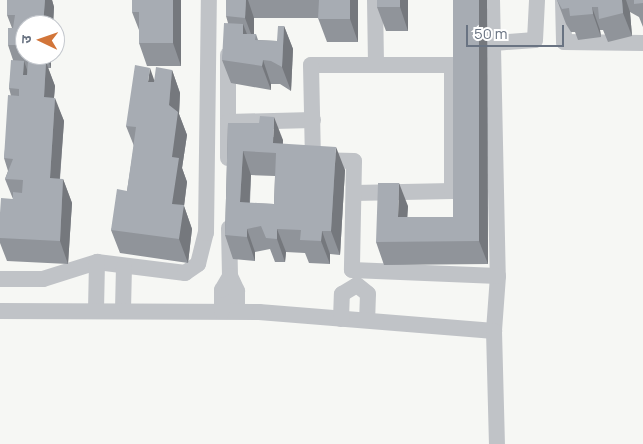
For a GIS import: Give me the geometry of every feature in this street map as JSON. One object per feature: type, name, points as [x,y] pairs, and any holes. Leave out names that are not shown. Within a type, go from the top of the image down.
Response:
[{"type":"street","points":[[0,279],[43,279],[97,262],[124,267],[185,273],[200,260],[206,233],[209,0]]},
{"type":"street","points":[[376,0],[376,65]]},
{"type":"street","points":[[492,0],[498,276],[494,331],[497,444]]},
{"type":"street","points":[[494,43],[535,40],[537,0]]},
{"type":"street","points":[[563,0],[564,42],[643,43]]},
{"type":"street","points":[[228,38],[228,180]]},
{"type":"street","points":[[354,193],[452,191],[452,64],[311,65],[313,160],[354,161],[352,270],[368,294],[367,320]]},
{"type":"street","points":[[228,122],[313,120]]},
{"type":"street","points":[[229,209],[230,276],[222,290],[229,311]]},
{"type":"street","points":[[96,310],[97,262]]},
{"type":"street","points":[[123,310],[124,267]]},
{"type":"street","points":[[341,319],[342,294],[357,278],[498,276]]},
{"type":"street","points":[[0,311],[229,311],[494,331]]},
{"type":"building","points":[[7,0],[45,0],[44,15],[7,15]]},
{"type":"building","points":[[132,0],[173,0],[173,43],[139,43],[139,12],[132,12]]},
{"type":"building","points":[[226,0],[246,0],[245,18],[226,16]]},
{"type":"building","points":[[319,0],[350,0],[350,19],[318,19]]},
{"type":"building","points":[[377,0],[400,0],[400,7],[377,7]]},
{"type":"building","points":[[453,0],[479,0],[479,241],[376,242],[378,183],[399,183],[398,217],[453,217]]},
{"type":"building","points":[[557,0],[622,0],[623,13],[599,19],[598,7],[592,7],[593,14],[570,16],[569,8],[562,9]]},
{"type":"building","points":[[634,0],[643,0],[643,3],[634,4]]},
{"type":"building","points":[[15,15],[15,45],[8,45],[8,28],[13,28]]},
{"type":"building","points":[[224,23],[243,24],[243,34],[256,34],[255,40],[277,41],[278,26],[284,26],[282,67],[271,61],[263,60],[262,66],[222,60]]},
{"type":"building","points":[[11,60],[15,60],[15,65],[24,65],[23,75],[27,75],[28,65],[46,65],[44,97],[55,98],[50,178],[63,179],[60,241],[0,238],[1,198],[13,199],[13,192],[22,193],[23,180],[5,179],[13,159],[4,158],[8,95],[19,96],[19,89],[9,88]]},
{"type":"building","points":[[135,65],[150,68],[148,82],[154,82],[156,67],[172,70],[169,105],[178,112],[172,157],[179,158],[172,204],[184,205],[179,239],[111,230],[117,189],[127,191],[136,127],[126,126]]},
{"type":"building","points":[[260,116],[274,117],[273,143],[336,147],[331,231],[322,231],[321,241],[300,240],[301,230],[277,229],[277,239],[266,238],[261,226],[247,229],[247,237],[225,235],[228,123],[259,123]],"holes":[[[243,151],[276,153],[274,204],[240,202]]]}]
